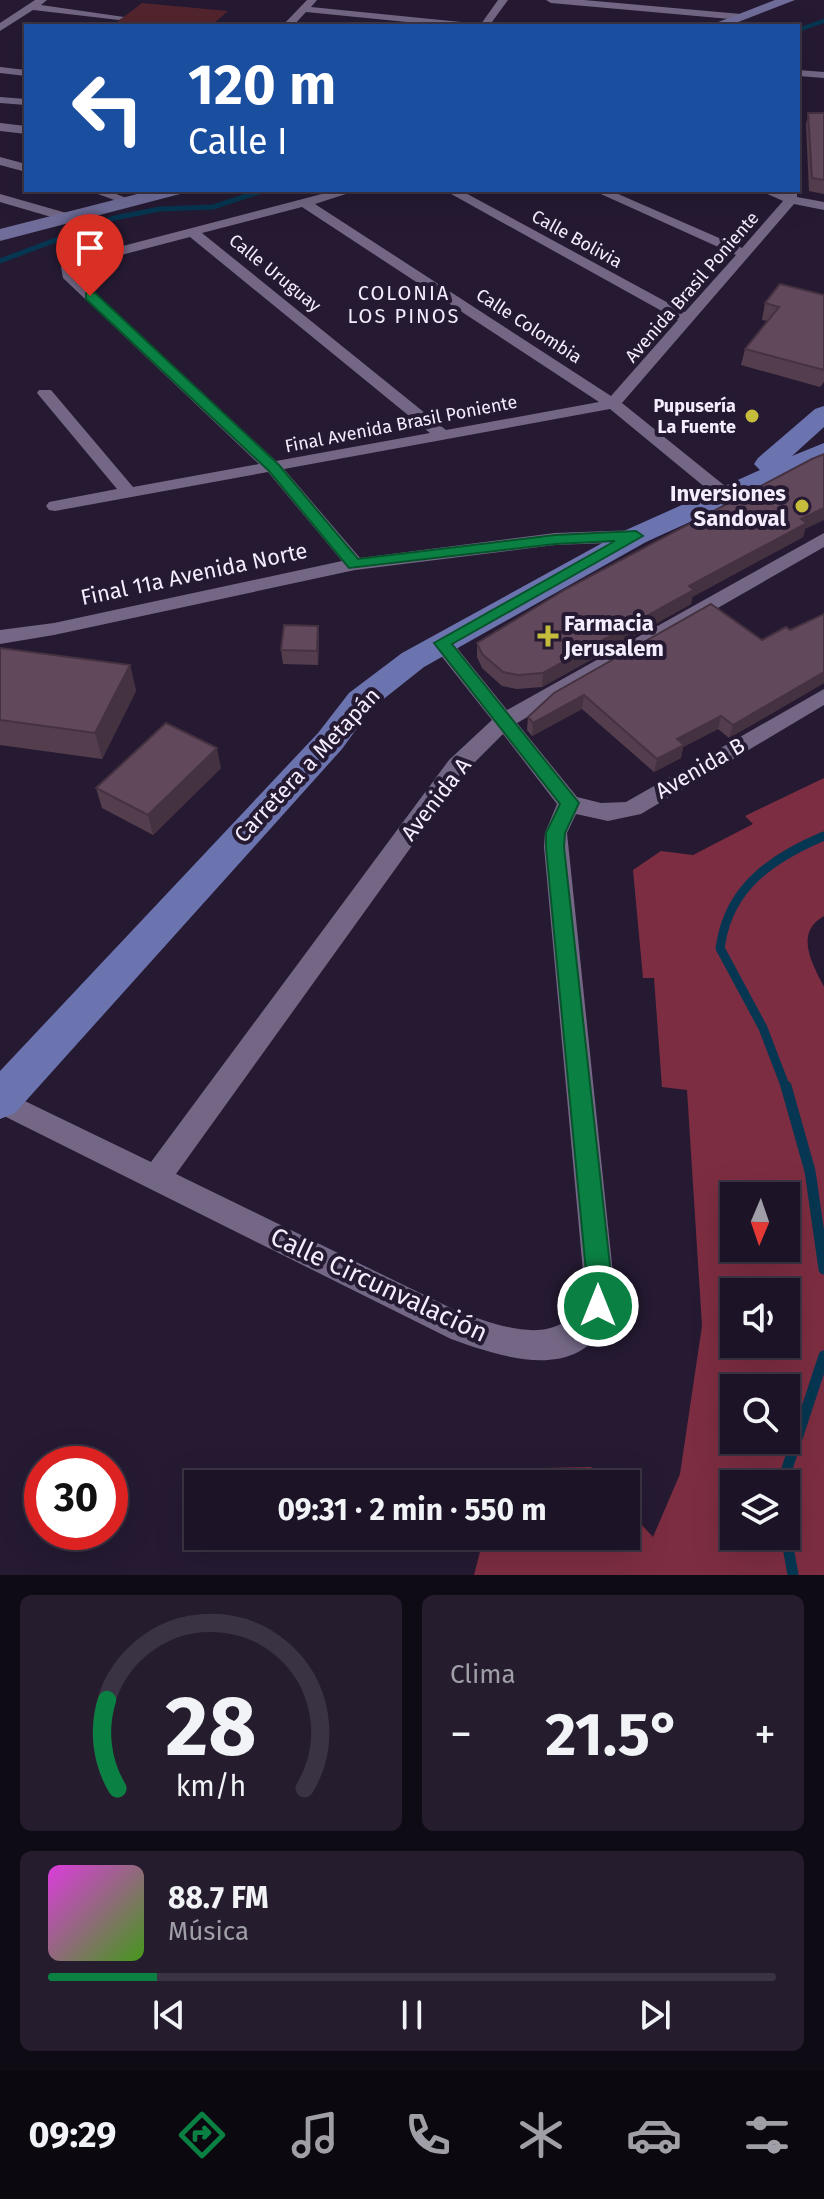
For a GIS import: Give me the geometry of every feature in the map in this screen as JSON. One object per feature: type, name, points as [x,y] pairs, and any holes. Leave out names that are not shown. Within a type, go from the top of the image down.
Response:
[{"type":"main road","points":[[721,24],[788,0]]},
{"type":"main road","points":[[0,235],[166,192]]},
{"type":"main road","points":[[724,494],[794,443],[824,414]]},
{"type":"main road","points":[[724,494],[824,451]]},
{"type":"main road","name":"Carretera a Metapán","points":[[0,1100],[330,741],[360,701],[413,660],[442,643],[636,536],[724,494]]},
{"type":"street","points":[[0,28],[42,0]]},
{"type":"street","points":[[483,24],[503,0]]},
{"type":"street","points":[[551,0],[741,17]]},
{"type":"street","points":[[289,24],[306,3],[466,24]]},
{"type":"street","points":[[32,7],[119,17]]},
{"type":"street","points":[[0,70],[24,73]]},
{"type":"street","points":[[800,73],[824,75]]},
{"type":"street","points":[[0,100],[24,102]]},
{"type":"street","points":[[0,127],[24,130]]},
{"type":"street","points":[[0,161],[24,167]]},
{"type":"street","points":[[99,192],[128,201]]},
{"type":"street","points":[[345,192],[78,262],[68,267],[68,275],[274,468],[355,564]]},
{"type":"street","name":"Calle Bolivia","points":[[454,192],[687,319]]},
{"type":"street","points":[[603,192],[745,254]]},
{"type":"street","points":[[791,195],[824,206]]},
{"type":"street","name":"Avenida Brasil Poniente","points":[[613,404],[745,254],[791,195]]},
{"type":"street","points":[[0,198],[65,217]]},
{"type":"street","name":"Calle Colombia","points":[[305,203],[613,404],[724,494]]},
{"type":"street","name":"Calle Uruguay","points":[[192,232],[444,436]]},
{"type":"street","points":[[45,393],[129,493]]},
{"type":"street","name":"Final Avenida Brasil Poniente","points":[[55,506],[613,404]]},
{"type":"street","name":"Final 11a Avenida Norte","points":[[0,637],[54,629],[355,564],[555,539],[636,536]]},
{"type":"street","name":"Avenida A","points":[[156,1178],[457,766],[505,720],[824,539]]},
{"type":"street","points":[[442,643],[569,803]]},
{"type":"street","name":"Avenida B","points":[[569,803],[602,812],[618,813],[633,808],[824,696]]},
{"type":"street","name":"Calle Circunvalación","points":[[0,1100],[451,1324],[520,1346],[545,1346],[574,1337],[590,1320],[600,1293],[555,847],[556,833],[569,803]]},
{"type":"shaded area","points":[[142,3],[228,11],[213,24],[115,24]]},
{"type":"shaded area","points":[[824,778],[824,916],[810,931],[808,949],[824,987],[824,1575],[474,1575],[480,1550],[640,1550],[640,1523],[653,1537],[680,1474],[702,1326],[687,1090],[662,1087],[654,978],[643,978],[633,870],[661,851],[693,855],[753,824],[745,816]]},
{"type":"shaded area","points":[[591,1467],[594,1470],[541,1470]]},
{"type":"building","points":[[808,113],[824,113],[824,180],[812,178]]},
{"type":"building","points":[[780,284],[824,295],[824,370],[745,349],[779,307],[765,303]]},
{"type":"building","points":[[824,454],[824,508],[801,519],[807,523],[689,586],[694,590],[543,673],[518,675],[503,672],[482,654],[477,643],[566,589]]},
{"type":"building","points":[[711,604],[762,640],[786,627],[790,630],[824,614],[824,672],[733,725],[721,716],[677,739],[684,745],[657,759],[584,695],[533,723],[528,717],[554,693]]},
{"type":"building","points":[[284,625],[318,626],[317,651],[281,650]]},
{"type":"building","points":[[0,648],[130,665],[95,733],[0,720]]},
{"type":"building","points":[[166,723],[217,748],[148,815],[96,788]]},
{"type":"waterway","points":[[800,29],[824,21]]},
{"type":"waterway","points":[[0,261],[114,218],[160,209],[213,207],[259,192]]},
{"type":"waterway","points":[[786,1088],[763,1028],[720,948],[726,923],[744,890],[772,864],[824,836]]},
{"type":"waterway","points":[[786,1086],[810,1171],[824,1269]]},
{"type":"waterway","points":[[787,1470],[824,1356]]},
{"type":"waterway","points":[[789,1550],[793,1575]]},
{"type":"place","name":"Pupusería La Fuente","points":[[752,416]]},
{"type":"place","name":"Inversiones Sandoval","points":[[802,506]]},
{"type":"place","name":"Farmacia Jerusalem","points":[[548,636]]},
{"type":"district","name":"COLONIA LOS PINOS","points":[[404,304]]},
{"type":"route","points":[[90,296],[274,468],[355,564],[555,539],[636,536],[442,643],[569,803],[556,833],[555,847],[600,1293],[598,1306]]}]
